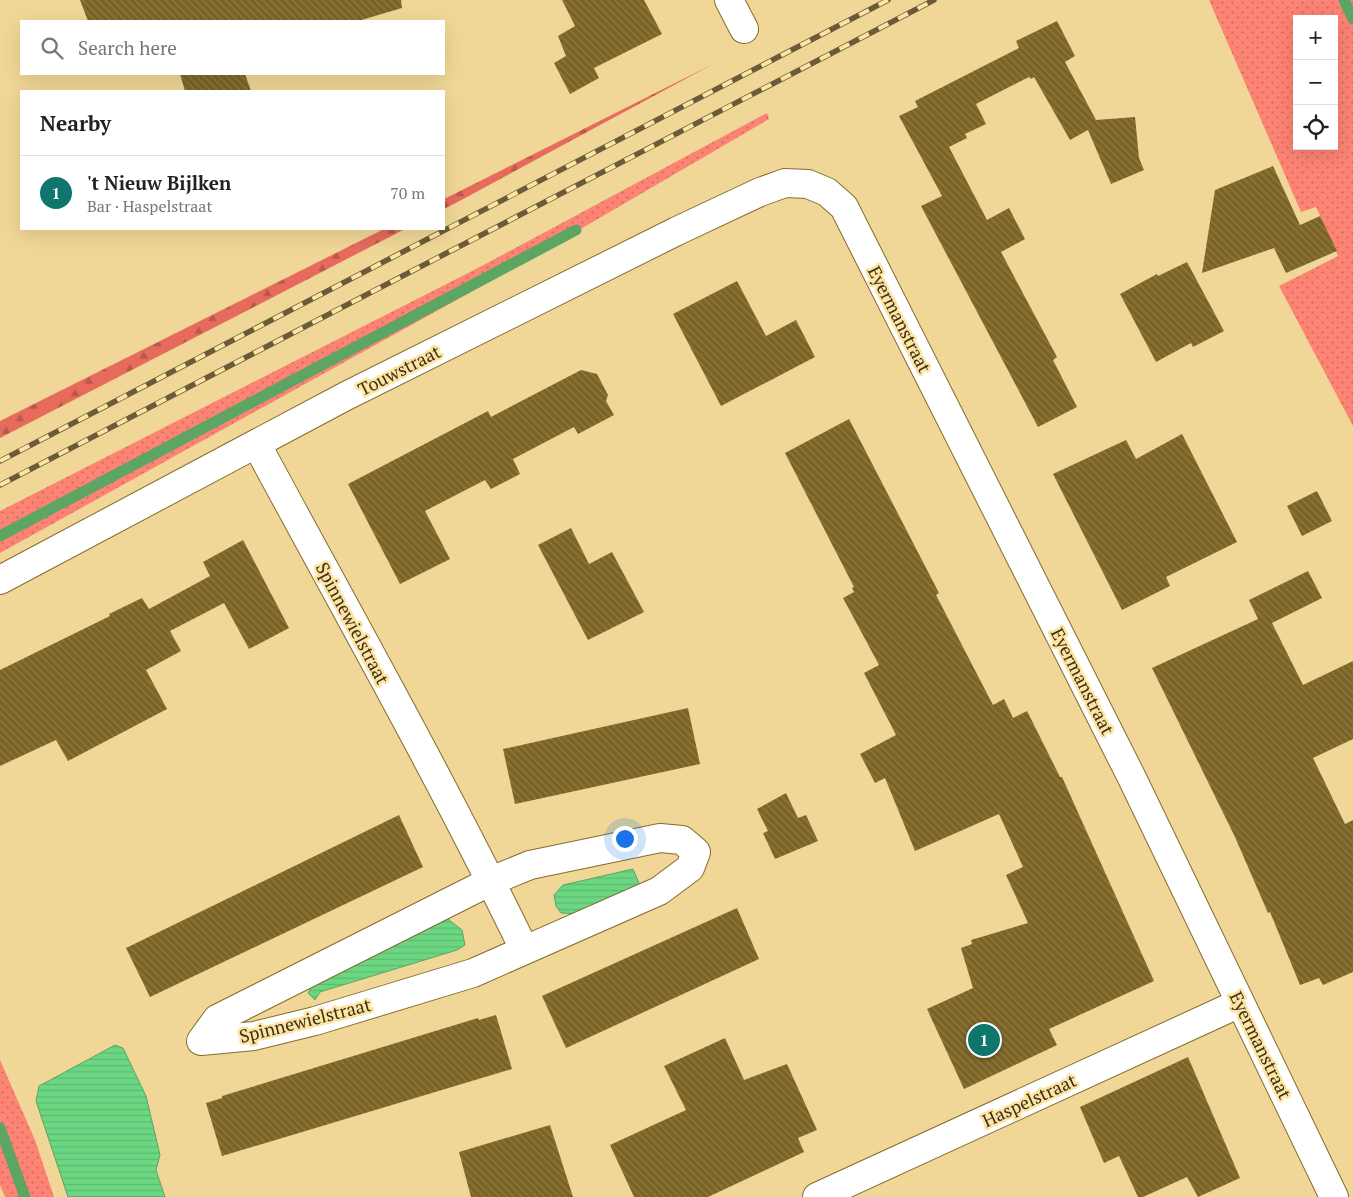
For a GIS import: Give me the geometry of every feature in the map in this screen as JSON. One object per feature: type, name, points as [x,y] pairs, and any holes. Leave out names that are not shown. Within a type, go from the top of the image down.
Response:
[{"type":"street","points":[[730,0],[744,29]]},
{"type":"street","name":"Touwstraat","points":[[0,580],[346,396],[677,231],[760,192],[785,183],[808,184]]},
{"type":"street","name":"Eyermanstraat","points":[[808,184],[827,192],[844,207],[1132,778],[1334,1197]]},
{"type":"street","name":"Spinnewielstraat","points":[[257,445],[491,881],[524,949]]},
{"type":"street","name":"Spinnewielstraat","points":[[660,838],[682,840],[696,852],[690,868],[659,891],[473,973],[315,1021],[254,1036],[201,1041],[217,1019],[491,881],[530,864],[660,838]]},
{"type":"street","name":"Haspelstraat","points":[[817,1197],[1240,1002]]},
{"type":"shaded area","points":[[1209,0],[1353,0],[1353,426],[1279,286],[1338,256],[1316,207],[1301,212]]},
{"type":"shaded area","points":[[767,113],[769,119],[507,272],[0,553],[0,511],[478,268]]},
{"type":"shaded area","points":[[633,869],[641,888],[580,914],[561,913],[556,906],[554,895],[563,885]]},
{"type":"shaded area","points":[[448,919],[462,930],[465,945],[457,950],[320,992],[315,1000],[308,993],[311,988],[309,983]]},
{"type":"shaded area","points":[[115,1045],[123,1048],[146,1096],[160,1155],[156,1170],[165,1197],[68,1197],[36,1101],[39,1086]]},
{"type":"shaded area","points":[[0,1060],[35,1140],[54,1197],[5,1197],[0,1185]]},
{"type":"green space","points":[[713,64],[445,208],[445,198]]},
{"type":"green space","points":[[382,230],[403,230],[0,438],[0,421]]},
{"type":"building","points":[[80,0],[401,0],[402,8],[361,20],[88,20]]},
{"type":"building","points":[[562,0],[644,0],[662,34],[594,68],[599,78],[570,94],[554,63],[566,56],[558,36],[575,26]]},
{"type":"building","points":[[1057,21],[1075,56],[1065,62],[1096,120],[1135,117],[1139,158],[1144,170],[1111,184],[1088,130],[1070,140],[1034,77],[1031,79],[1029,77],[976,104],[986,124],[965,134],[967,138],[949,147],[987,220],[1009,208],[1025,239],[1001,252],[1057,357],[1053,360],[1077,407],[1038,427],[921,206],[942,196],[899,116],[918,107],[915,101],[1019,48],[1016,41]]},
{"type":"building","points":[[180,75],[245,75],[251,90],[185,90]]},
{"type":"building","points":[[1273,166],[1300,225],[1320,216],[1337,251],[1286,273],[1274,248],[1202,273],[1215,190]]},
{"type":"building","points":[[1187,262],[1224,331],[1193,347],[1191,343],[1156,362],[1120,294],[1157,274],[1158,276]]},
{"type":"building","points":[[737,281],[766,336],[796,320],[815,357],[721,406],[673,314]]},
{"type":"building","points":[[581,370],[597,374],[608,395],[606,401],[614,415],[578,434],[574,427],[513,459],[520,474],[491,489],[485,480],[425,511],[450,559],[400,584],[348,484],[488,411],[491,417]]},
{"type":"building","points":[[849,419],[939,593],[936,595],[993,705],[1004,699],[1013,718],[1027,711],[1060,777],[1062,777],[1154,981],[1049,1029],[1057,1045],[964,1089],[927,1009],[973,988],[961,948],[972,944],[971,940],[1028,923],[1006,875],[1023,867],[999,814],[915,851],[885,778],[875,783],[860,754],[896,735],[864,673],[879,665],[843,598],[854,592],[852,588],[854,587],[785,453]]},
{"type":"building","points":[[1182,434],[1237,542],[1166,577],[1170,586],[1122,610],[1053,474],[1126,440],[1136,459]]},
{"type":"building","points":[[1317,491],[1332,521],[1302,536],[1287,506]]},
{"type":"building","points":[[571,528],[589,564],[612,552],[644,612],[588,640],[538,545]]},
{"type":"building","points":[[243,540],[289,628],[249,649],[224,603],[170,631],[181,651],[146,670],[167,709],[68,761],[56,740],[0,766],[0,670],[110,616],[109,614],[142,598],[149,609],[210,576],[203,562]]},
{"type":"building","points":[[1308,571],[1322,598],[1272,623],[1303,685],[1353,661],[1353,739],[1313,758],[1345,824],[1353,820],[1353,972],[1323,985],[1319,978],[1300,985],[1270,912],[1268,913],[1235,837],[1152,668],[1258,619],[1249,600]]},
{"type":"building","points":[[688,708],[700,764],[515,804],[503,749]]},
{"type":"building","points":[[786,793],[798,818],[806,815],[818,841],[775,859],[763,833],[768,831],[757,809]]},
{"type":"building","points":[[399,815],[423,867],[150,997],[126,948]]},
{"type":"building","points":[[737,908],[759,959],[566,1048],[542,996]]},
{"type":"building","points":[[496,1015],[512,1069],[222,1156],[206,1103],[222,1098],[222,1096],[478,1018],[479,1020]]},
{"type":"building","points":[[725,1038],[744,1080],[787,1064],[817,1130],[798,1138],[804,1152],[708,1197],[634,1197],[610,1145],[686,1110],[664,1066]]},
{"type":"building","points":[[1188,1057],[1240,1178],[1198,1197],[1187,1177],[1143,1197],[1138,1197],[1119,1156],[1104,1163],[1080,1107]]},
{"type":"building","points":[[550,1125],[573,1197],[471,1197],[459,1152]]},
{"type":"waterway","points":[[1344,0],[1353,19]]},
{"type":"waterway","points":[[0,536],[576,230]]},
{"type":"waterway","points":[[0,1128],[25,1197]]},
{"type":"railway","points":[[445,230],[888,0]]},
{"type":"railway","points":[[0,485],[934,0]]},
{"type":"railway","points":[[0,461],[445,230]]},
{"type":"place","name":"'t Nieuw Bijlken","points":[[984,1040]]}]
